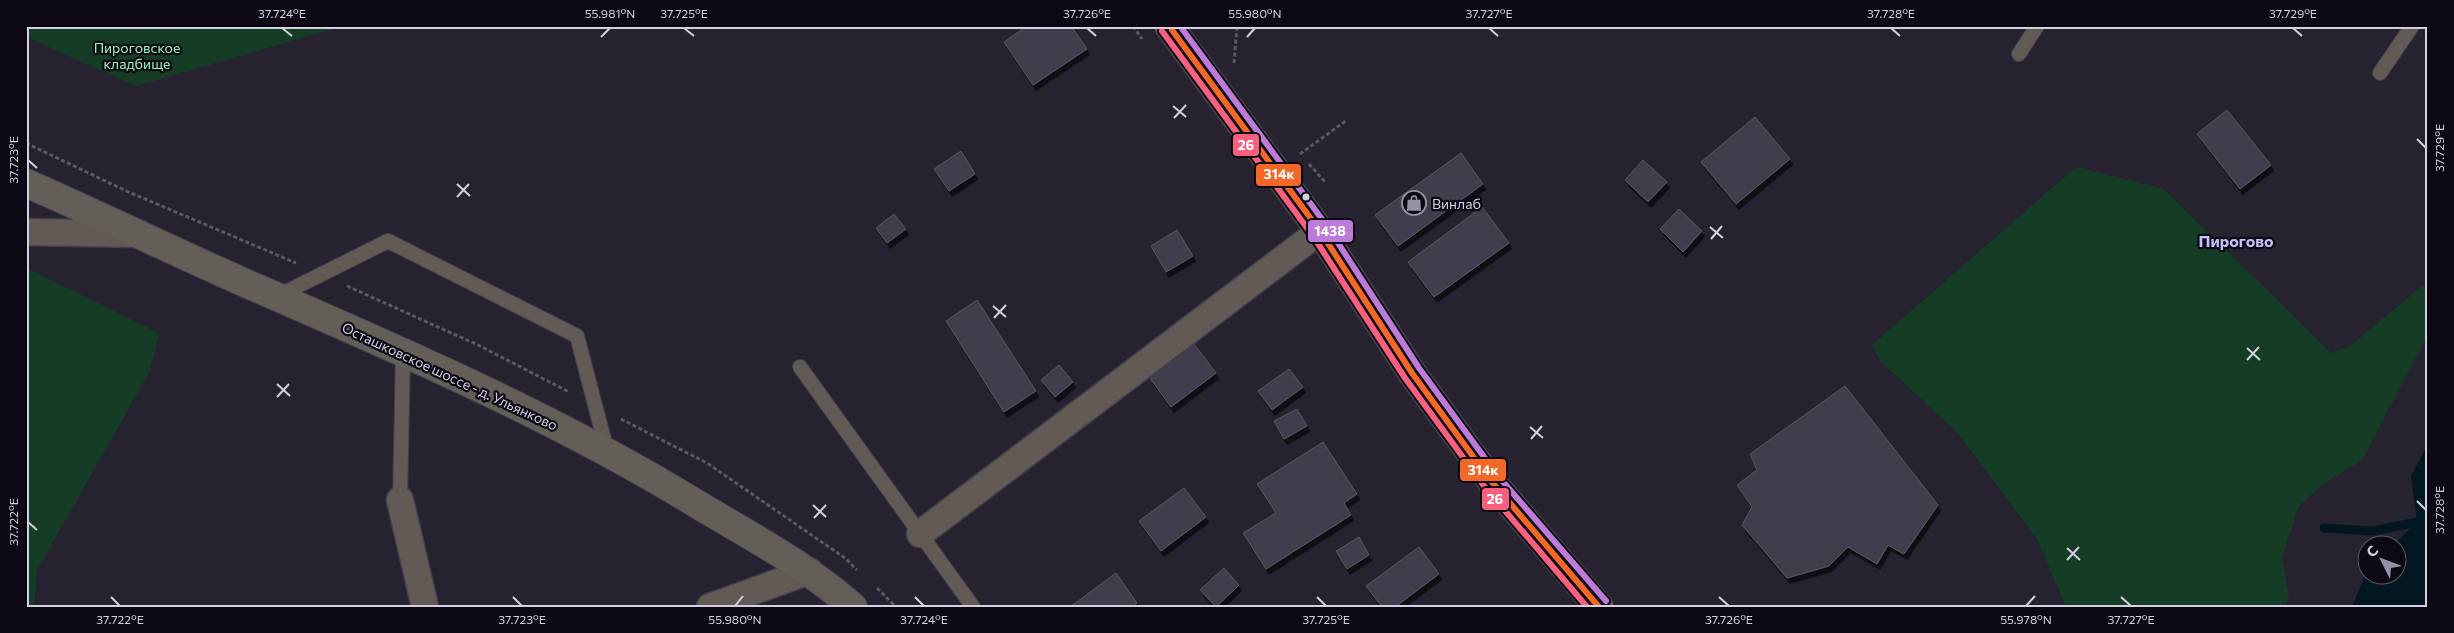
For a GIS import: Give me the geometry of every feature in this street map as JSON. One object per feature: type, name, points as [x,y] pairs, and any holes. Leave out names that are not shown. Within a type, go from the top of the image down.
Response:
[{"type":"street","points":[[1172,28],[1320,231],[1412,374],[1490,481],[1599,607]]},
{"type":"street","name":"Осташковское шоссе - д. Ульянково","points":[[26,183],[403,353],[634,465],[809,571],[853,607]]},
{"type":"street","points":[[920,534],[1320,231]]},
{"type":"street","points":[[26,232],[140,234]]},
{"type":"street","points":[[400,500],[425,607]]},
{"type":"street","points":[[710,607],[809,571]]},
{"type":"lane","points":[[2019,54],[2037,26]]},
{"type":"lane","points":[[2380,73],[2412,26]]},
{"type":"lane","points":[[278,296],[388,241],[577,336],[608,452]]},
{"type":"lane","points":[[400,500],[403,353]]},
{"type":"lane","points":[[800,367],[973,607]]},
{"type":"path","points":[[1233,62],[1238,26]]},
{"type":"path","points":[[1300,154],[1347,120]]},
{"type":"path","points":[[26,143],[124,190],[205,225]]},
{"type":"green space","name":"Пироговское кладбище","points":[[26,26],[344,26],[136,86],[26,37]]},
{"type":"green space","points":[[2076,167],[2164,189],[2331,353],[2350,346],[2422,286],[2428,287],[2428,334],[2363,459],[2322,485],[2299,506],[2282,557],[2289,597],[2285,607],[2066,607],[2037,539],[1958,433],[1881,362],[1872,345]]},
{"type":"green space","points":[[26,268],[159,333],[150,371],[37,570],[34,607],[26,607]]},
{"type":"water","points":[[2428,444],[2428,607],[2352,607],[2361,586],[2406,586],[2406,536],[2402,536],[2417,522],[2411,476]]},
{"type":"building","points":[[1027,26],[1071,26],[1087,49],[1033,85],[1004,42]]},
{"type":"building","points":[[2227,110],[2271,165],[2240,189],[2197,134]]},
{"type":"building","points":[[1755,117],[1790,159],[1736,204],[1701,162]]},
{"type":"building","points":[[961,151],[975,174],[949,191],[934,169]]},
{"type":"building","points":[[1461,153],[1483,184],[1398,246],[1375,215]]},
{"type":"building","points":[[1643,160],[1667,182],[1648,202],[1625,180]]},
{"type":"building","points":[[1482,207],[1509,243],[1434,297],[1408,262]]},
{"type":"building","points":[[1679,209],[1702,231],[1683,252],[1660,229]]},
{"type":"building","points":[[894,214],[906,229],[887,243],[876,228]]},
{"type":"building","points":[[1177,230],[1193,256],[1166,272],[1151,246]]},
{"type":"building","points":[[977,300],[1036,391],[1004,412],[946,321]]},
{"type":"building","points":[[1194,344],[1216,373],[1171,407],[1149,377]]},
{"type":"building","points":[[1059,365],[1073,382],[1055,397],[1041,380]]},
{"type":"building","points":[[1289,369],[1303,387],[1272,410],[1258,391]]},
{"type":"building","points":[[1845,386],[1938,505],[1904,554],[1888,545],[1877,564],[1848,547],[1829,566],[1787,578],[1742,525],[1752,507],[1737,485],[1757,470],[1750,454]]},
{"type":"building","points":[[1297,409],[1307,426],[1284,439],[1274,421]]},
{"type":"building","points":[[1323,442],[1357,494],[1344,503],[1351,515],[1266,569],[1243,533],[1276,513],[1257,484]]},
{"type":"building","points":[[1184,488],[1206,517],[1161,551],[1139,521]]},
{"type":"building","points":[[1359,537],[1369,555],[1347,569],[1336,551]]},
{"type":"building","points":[[1419,547],[1439,574],[1395,607],[1382,607],[1366,586]]},
{"type":"building","points":[[1224,568],[1239,585],[1216,607],[1200,590]]},
{"type":"building","points":[[1116,573],[1137,603],[1132,607],[1070,607]]},
{"type":"waterway","points":[[2324,528],[2373,531],[2417,522]]},
{"type":"transit line","name":"1438","points":[[1180,26],[1327,226],[1419,368],[1498,476],[1606,601]]},
{"type":"transit line","name":"314к","points":[[1172,30],[1320,231],[1412,373],[1491,481],[1599,607]]},
{"type":"transit line","name":"26","points":[[1162,31],[1313,236],[1405,378],[1484,486],[1587,607]]},
{"type":"place","name":"Винлаб","points":[[1414,203]]},
{"type":"district","name":"Пирогово","points":[[2236,240]]}]
